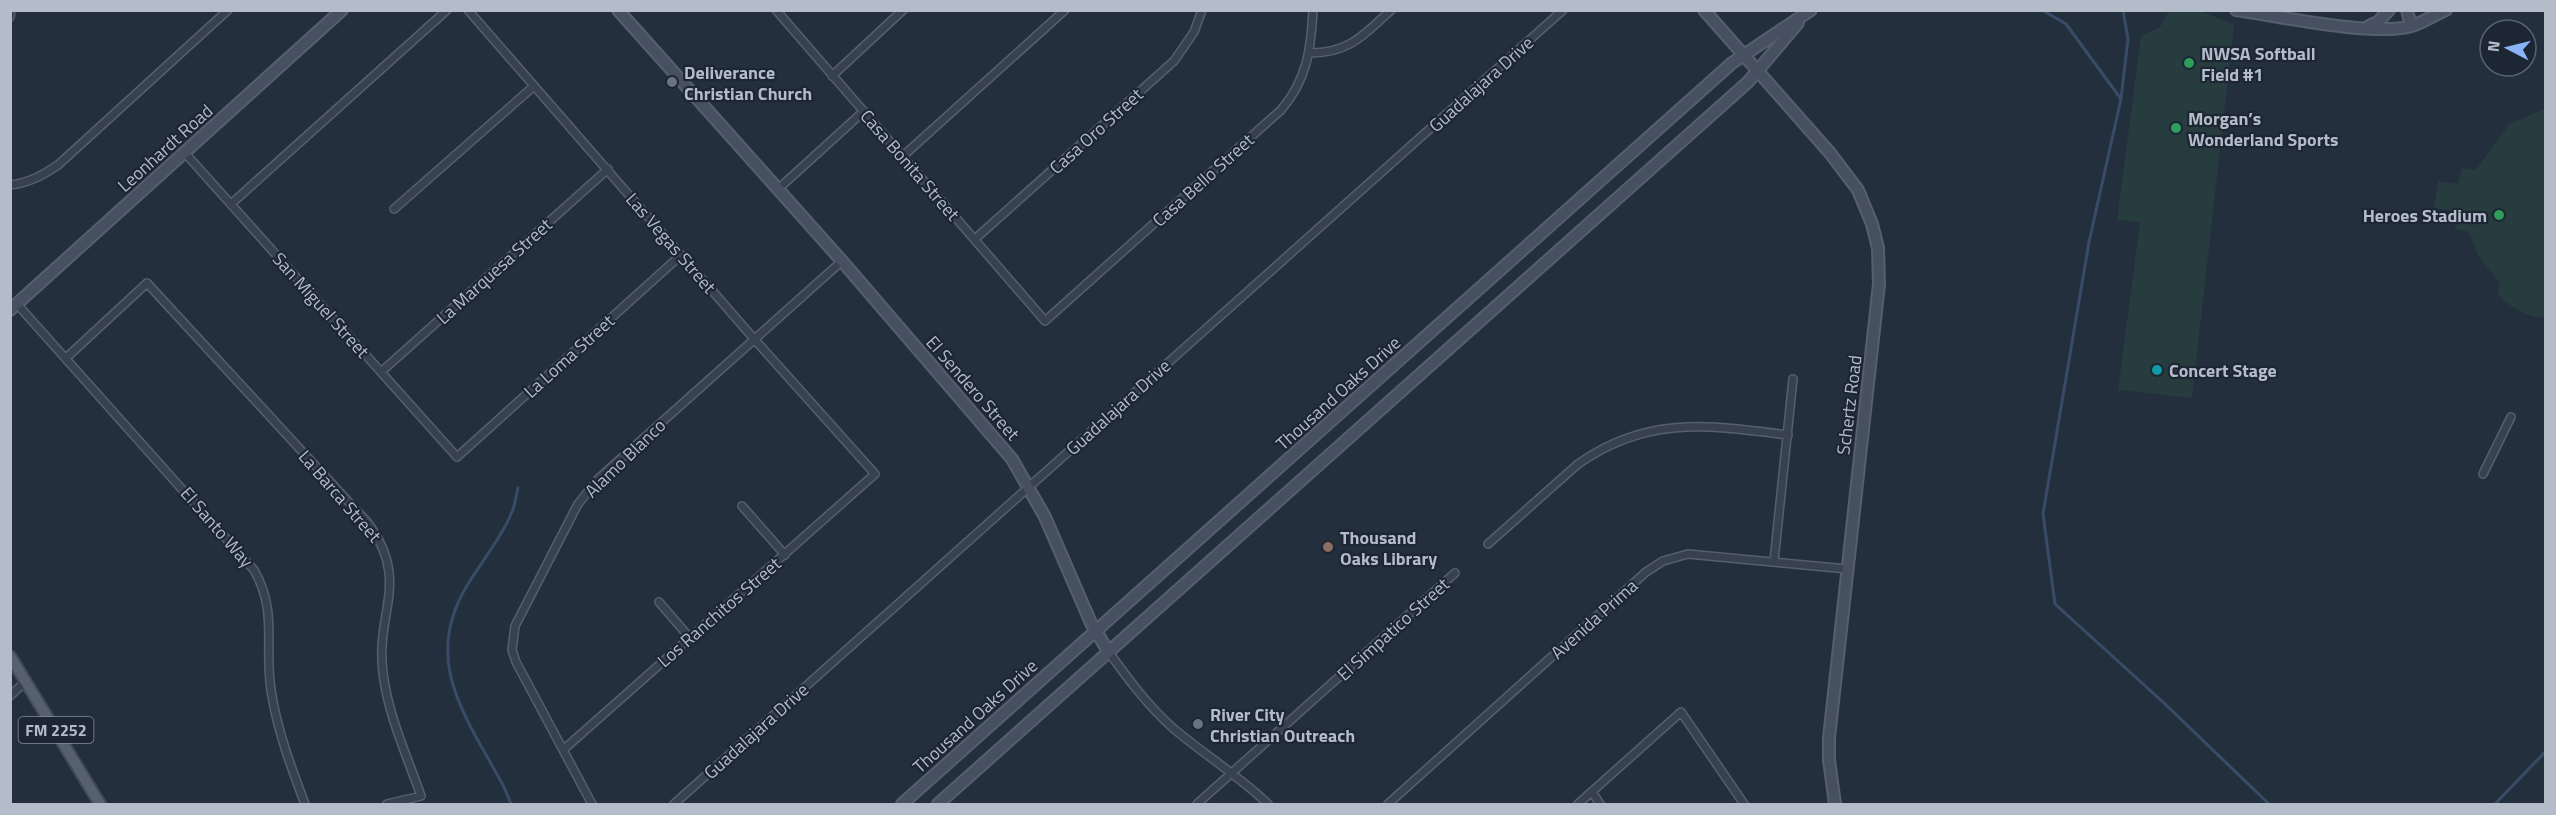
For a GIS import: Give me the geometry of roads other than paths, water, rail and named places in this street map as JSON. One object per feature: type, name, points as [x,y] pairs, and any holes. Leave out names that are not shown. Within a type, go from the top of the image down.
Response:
[{"type":"main road","name":"FM 2252","points":[[10,656],[100,804]]},
{"type":"street","points":[[10,18],[11,10]]},
{"type":"street","points":[[10,185],[27,182],[58,165],[228,10]]},
{"type":"street","name":"Leonhardt Road","points":[[14,307],[342,10]]},
{"type":"street","points":[[231,204],[447,10]]},
{"type":"street","name":"Las Vegas Street","points":[[468,10],[755,340],[875,474]]},
{"type":"street","name":"El Sendero Street","points":[[618,10],[842,261],[1012,459],[1055,537],[1095,631],[1132,685],[1175,729],[1233,772],[1268,804]]},
{"type":"street","name":"Casa Bonita Street","points":[[776,10],[1045,321]]},
{"type":"street","points":[[832,76],[903,10]]},
{"type":"street","points":[[903,156],[1065,10]]},
{"type":"street","name":"Casa Oro Street","points":[[975,239],[1174,61],[1194,32],[1202,10]]},
{"type":"street","name":"Casa Bello Street","points":[[1045,321],[1277,114],[1296,90],[1310,53],[1313,10]]},
{"type":"street","points":[[1310,53],[1337,51],[1349,45],[1391,10]]},
{"type":"street","name":"Guadalajara Drive","points":[[674,804],[1563,10]]},
{"type":"street","name":"Schertz Road","points":[[1704,10],[1847,172],[1866,206],[1878,248],[1879,284],[1829,738],[1829,760],[1835,804]]},
{"type":"street","points":[[2236,10],[2366,28],[2411,26],[2446,10]]},
{"type":"street","points":[[2366,28],[2378,22],[2389,10]]},
{"type":"street","points":[[2408,10],[2411,26]]},
{"type":"street","name":"Thousand Oaks Drive","points":[[902,804],[1742,55],[1807,13]]},
{"type":"street","name":"Thousand Oaks Drive","points":[[938,804],[1758,73],[1807,13]]},
{"type":"street","points":[[394,209],[534,86]]},
{"type":"street","points":[[777,190],[864,111]]},
{"type":"street","name":"San Miguel Street","points":[[185,153],[457,457]]},
{"type":"street","name":"La Marquesa Street","points":[[381,372],[608,170]]},
{"type":"street","name":"La Loma Street","points":[[457,457],[681,255]]},
{"type":"street","name":"Alamo Blanco","points":[[592,804],[516,662],[512,650],[516,626],[585,494],[598,479],[842,261]]},
{"type":"street","name":"La Barca Street","points":[[66,358],[147,284],[360,515],[380,540],[387,556],[391,583],[383,643],[382,673],[390,709],[422,796],[387,804]]},
{"type":"street","name":"El Santo Way","points":[[14,307],[66,358],[248,561],[262,584],[269,612],[269,668],[276,717],[305,804]]},
{"type":"street","points":[[1774,561],[1793,380]]},
{"type":"street","points":[[2483,474],[2511,417]]},
{"type":"street","points":[[1488,544],[1578,464],[1594,452],[1632,435],[1694,425],[1788,435]]},
{"type":"street","name":"Los Ranchitos Street","points":[[563,750],[875,474]]},
{"type":"street","points":[[742,506],[785,555]]},
{"type":"street","name":"Avenida Prima","points":[[1388,804],[1647,572],[1663,561],[1688,554],[1846,569]]},
{"type":"street","name":"El Simpatico Street","points":[[1197,804],[1455,573]]},
{"type":"street","points":[[659,602],[690,638]]},
{"type":"street","points":[[10,696],[26,682]]},
{"type":"street","points":[[1578,804],[1681,712],[1744,804]]},
{"type":"street","points":[[1592,792],[1600,804]]},
{"type":"waterway","points":[[2042,10],[2066,24],[2121,99]]},
{"type":"waterway","points":[[2123,10],[2128,39],[2121,99],[2089,242],[2043,514],[2055,604],[2164,703],[2269,804]]},
{"type":"waterway","points":[[511,804],[464,713],[454,688],[449,664],[448,638],[454,612],[468,584],[507,522],[514,508],[518,488]]},
{"type":"waterway","points":[[2495,804],[2546,751]]},
{"type":"place","name":"NWSA Softball Field #1","points":[[2189,63]]},
{"type":"place","name":"Deliverance Christian Church","points":[[672,82]]},
{"type":"place","name":"Morgan’s Wonderland Sports","points":[[2176,128]]},
{"type":"place","name":"Heroes Stadium","points":[[2499,215]]},
{"type":"place","name":"Concert Stage","points":[[2157,370]]},
{"type":"place","name":"Thousand Oaks Library","points":[[1328,547]]},
{"type":"place","name":"River City Christian Outreach","points":[[1198,724]]}]
